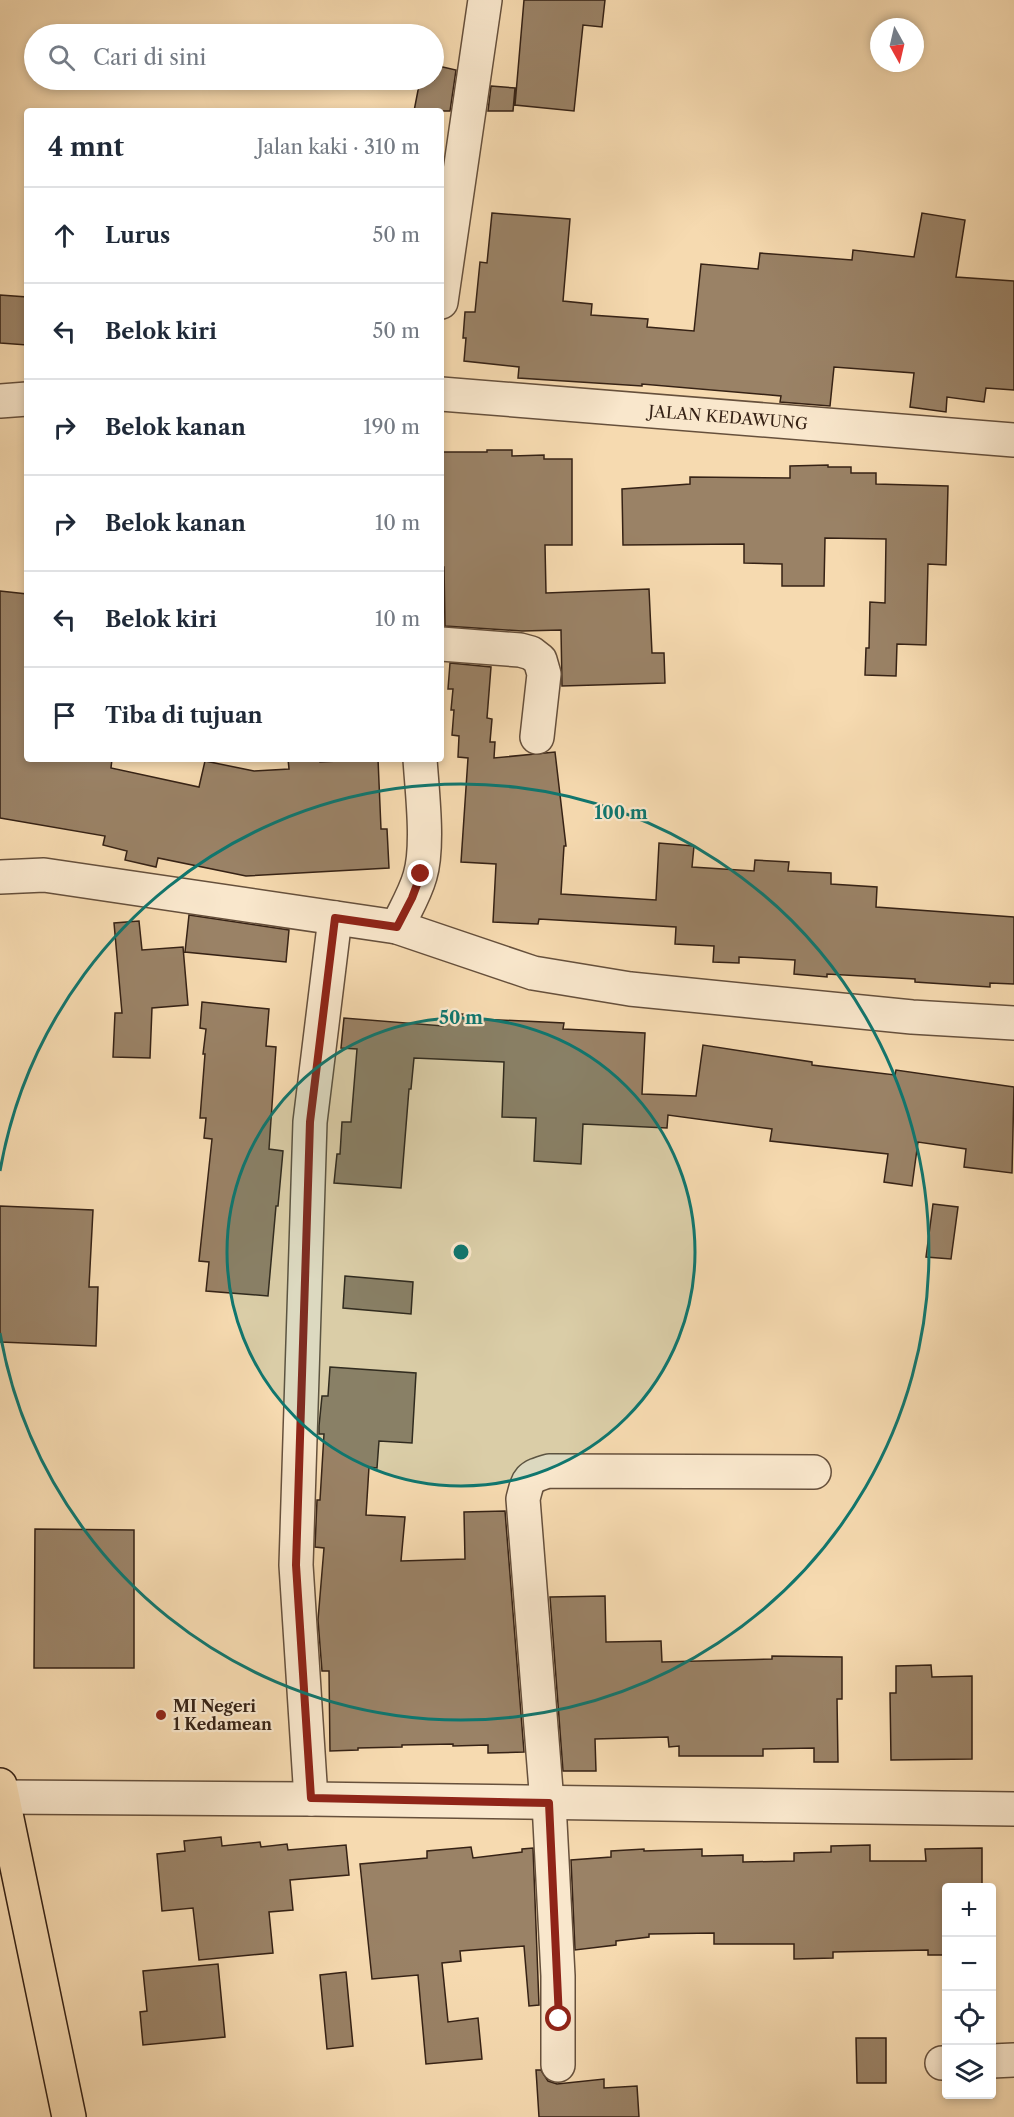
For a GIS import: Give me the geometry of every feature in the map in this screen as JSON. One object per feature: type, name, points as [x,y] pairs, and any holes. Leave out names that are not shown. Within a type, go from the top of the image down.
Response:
[{"type":"highway","points":[[2,1791],[69,2117]]},
{"type":"street","points":[[444,281],[485,0]]},
{"type":"street","name":"JALAN KEDAWUNG","points":[[444,394],[1014,440]]},
{"type":"street","points":[[0,401],[24,399]]},
{"type":"street","points":[[444,644],[520,650],[531,653],[540,660],[544,674],[537,737]]},
{"type":"street","points":[[397,927],[421,874],[424,849],[420,762]]},
{"type":"street","points":[[0,877],[44,875],[397,927],[533,973],[630,989],[912,1017],[1014,1023]]},
{"type":"street","points":[[311,1798],[296,1553],[310,1122],[335,918]]},
{"type":"street","points":[[558,2065],[558,1976],[548,1803],[523,1499],[527,1482],[534,1475],[549,1471],[814,1473]]},
{"type":"street","points":[[2,1791],[548,1803],[1014,1809]]},
{"type":"street","points":[[996,2061],[1014,2060]]},
{"type":"building","points":[[524,0],[605,0],[602,27],[583,25],[574,111],[515,105]]},
{"type":"building","points":[[444,67],[456,70],[450,111],[444,111],[444,108],[415,108],[418,90],[444,90]]},
{"type":"building","points":[[491,86],[515,88],[513,111],[488,111]]},
{"type":"building","points":[[492,213],[570,219],[563,301],[592,304],[591,315],[648,319],[647,327],[694,331],[701,264],[758,269],[760,253],[852,260],[853,250],[914,257],[922,213],[965,220],[956,277],[1014,281],[1014,390],[986,388],[984,402],[947,397],[946,412],[910,407],[914,373],[834,367],[830,406],[780,402],[781,396],[642,384],[642,386],[518,378],[519,367],[464,361],[465,312],[475,312],[480,262],[487,263]]},
{"type":"building","points":[[0,295],[24,297],[24,345],[0,343]]},
{"type":"building","points":[[487,450],[512,450],[512,456],[544,455],[544,459],[572,459],[572,545],[545,545],[546,593],[649,589],[652,653],[664,653],[665,683],[562,686],[561,630],[522,631],[445,626],[444,452],[487,452]]},
{"type":"building","points":[[828,465],[828,467],[851,467],[851,473],[876,473],[876,484],[948,486],[946,565],[928,564],[926,645],[897,644],[896,676],[865,675],[866,648],[869,648],[870,602],[885,603],[886,539],[825,538],[824,586],[782,586],[782,564],[744,563],[744,544],[623,545],[622,489],[690,484],[690,477],[790,478],[790,466]]},
{"type":"building","points":[[0,591],[24,594],[24,762],[112,762],[111,768],[199,787],[205,762],[254,771],[289,769],[288,762],[378,762],[381,829],[387,829],[389,868],[246,876],[158,858],[156,867],[125,860],[127,851],[103,845],[105,836],[0,818]]},
{"type":"building","points":[[450,663],[491,667],[487,718],[492,719],[490,742],[495,742],[494,758],[555,752],[566,846],[564,846],[561,894],[656,900],[659,843],[694,846],[692,867],[754,871],[755,860],[789,862],[788,871],[831,873],[831,884],[877,887],[876,907],[1014,917],[1014,984],[990,983],[990,987],[915,982],[915,979],[794,974],[795,960],[739,957],[739,963],[713,962],[714,946],[675,944],[676,927],[539,919],[538,924],[493,922],[496,864],[461,862],[468,758],[458,757],[459,736],[452,735],[453,689],[448,689]]},
{"type":"building","points":[[189,915],[289,930],[286,962],[185,952]]},
{"type":"building","points":[[139,921],[142,950],[183,947],[188,1005],[152,1008],[150,1058],[113,1057],[115,1013],[122,1013],[114,923]]},
{"type":"building","points":[[202,1002],[269,1009],[266,1046],[276,1047],[269,1149],[283,1151],[268,1296],[206,1291],[209,1262],[199,1261],[212,1139],[204,1138],[206,1118],[200,1118],[206,1029],[200,1028]]},
{"type":"building","points":[[443,1013],[479,1015],[479,1019],[564,1023],[563,1029],[645,1033],[642,1094],[696,1096],[703,1045],[812,1062],[812,1065],[895,1075],[896,1070],[1014,1087],[1012,1173],[964,1167],[966,1149],[918,1142],[912,1186],[884,1182],[888,1154],[770,1141],[772,1129],[668,1115],[667,1128],[583,1124],[581,1164],[534,1161],[536,1118],[502,1117],[504,1062],[414,1058],[411,1089],[409,1089],[401,1188],[334,1183],[337,1154],[340,1154],[342,1122],[351,1122],[357,1049],[341,1048],[344,1018],[443,1026]]},
{"type":"building","points":[[933,1204],[958,1207],[951,1259],[926,1257]]},
{"type":"building","points":[[0,1206],[93,1210],[89,1287],[98,1287],[96,1346],[0,1342]]},
{"type":"building","points":[[345,1276],[413,1282],[411,1314],[343,1308]]},
{"type":"building","points":[[330,1367],[416,1373],[412,1443],[379,1441],[377,1468],[369,1467],[366,1515],[405,1517],[401,1561],[465,1559],[464,1512],[505,1511],[524,1752],[488,1753],[488,1745],[453,1746],[453,1744],[402,1745],[402,1747],[330,1751],[329,1671],[322,1671],[318,1620],[324,1548],[315,1547],[324,1434],[319,1434],[319,1426],[322,1396],[328,1396]]},
{"type":"building","points":[[35,1529],[134,1530],[134,1668],[34,1668]]},
{"type":"building","points":[[605,1596],[606,1642],[661,1641],[662,1662],[772,1659],[772,1656],[842,1657],[842,1699],[837,1699],[838,1762],[814,1762],[814,1748],[763,1749],[763,1756],[679,1756],[679,1746],[669,1747],[668,1737],[595,1739],[596,1771],[563,1771],[550,1597]]},
{"type":"building","points":[[931,1665],[932,1677],[972,1676],[972,1759],[891,1760],[890,1693],[896,1693],[896,1666]]},
{"type":"building","points":[[221,1837],[222,1846],[260,1842],[261,1847],[287,1844],[288,1850],[346,1845],[349,1875],[290,1880],[293,1910],[269,1912],[273,1953],[199,1960],[193,1908],[162,1911],[157,1854],[185,1851],[184,1841]]},
{"type":"building","points":[[870,1845],[870,1861],[926,1861],[925,1849],[982,1848],[982,1883],[942,1883],[942,1955],[928,1955],[928,1950],[833,1952],[833,1958],[794,1959],[794,1944],[714,1944],[714,1933],[649,1934],[649,1937],[616,1941],[616,1945],[575,1950],[571,1860],[611,1857],[611,1851],[702,1849],[702,1856],[743,1855],[743,1862],[794,1861],[794,1853],[831,1852],[831,1846]]},
{"type":"building","points":[[471,1847],[473,1858],[522,1852],[522,1849],[533,1848],[539,2005],[529,2006],[524,1946],[460,1951],[461,1961],[442,1963],[448,2022],[478,2018],[482,2059],[426,2064],[418,1975],[372,1979],[360,1864],[427,1858],[427,1851]]},
{"type":"building","points":[[218,1964],[225,2037],[143,2045],[140,2012],[147,2011],[143,1971]]},
{"type":"building","points":[[346,1972],[353,2046],[327,2049],[320,1975]]},
{"type":"building","points":[[856,2038],[886,2038],[886,2083],[857,2083]]},
{"type":"building","points":[[536,2070],[541,2070],[548,2081],[557,2084],[604,2079],[604,2088],[637,2086],[639,2117],[539,2117]]},
{"type":"place","name":"MI Negeri 1 Kedamean","points":[[161,1715]]},
{"type":"route","points":[[421,874],[397,927],[335,918],[310,1122],[296,1565],[311,1798],[549,1803],[559,2019]]}]
